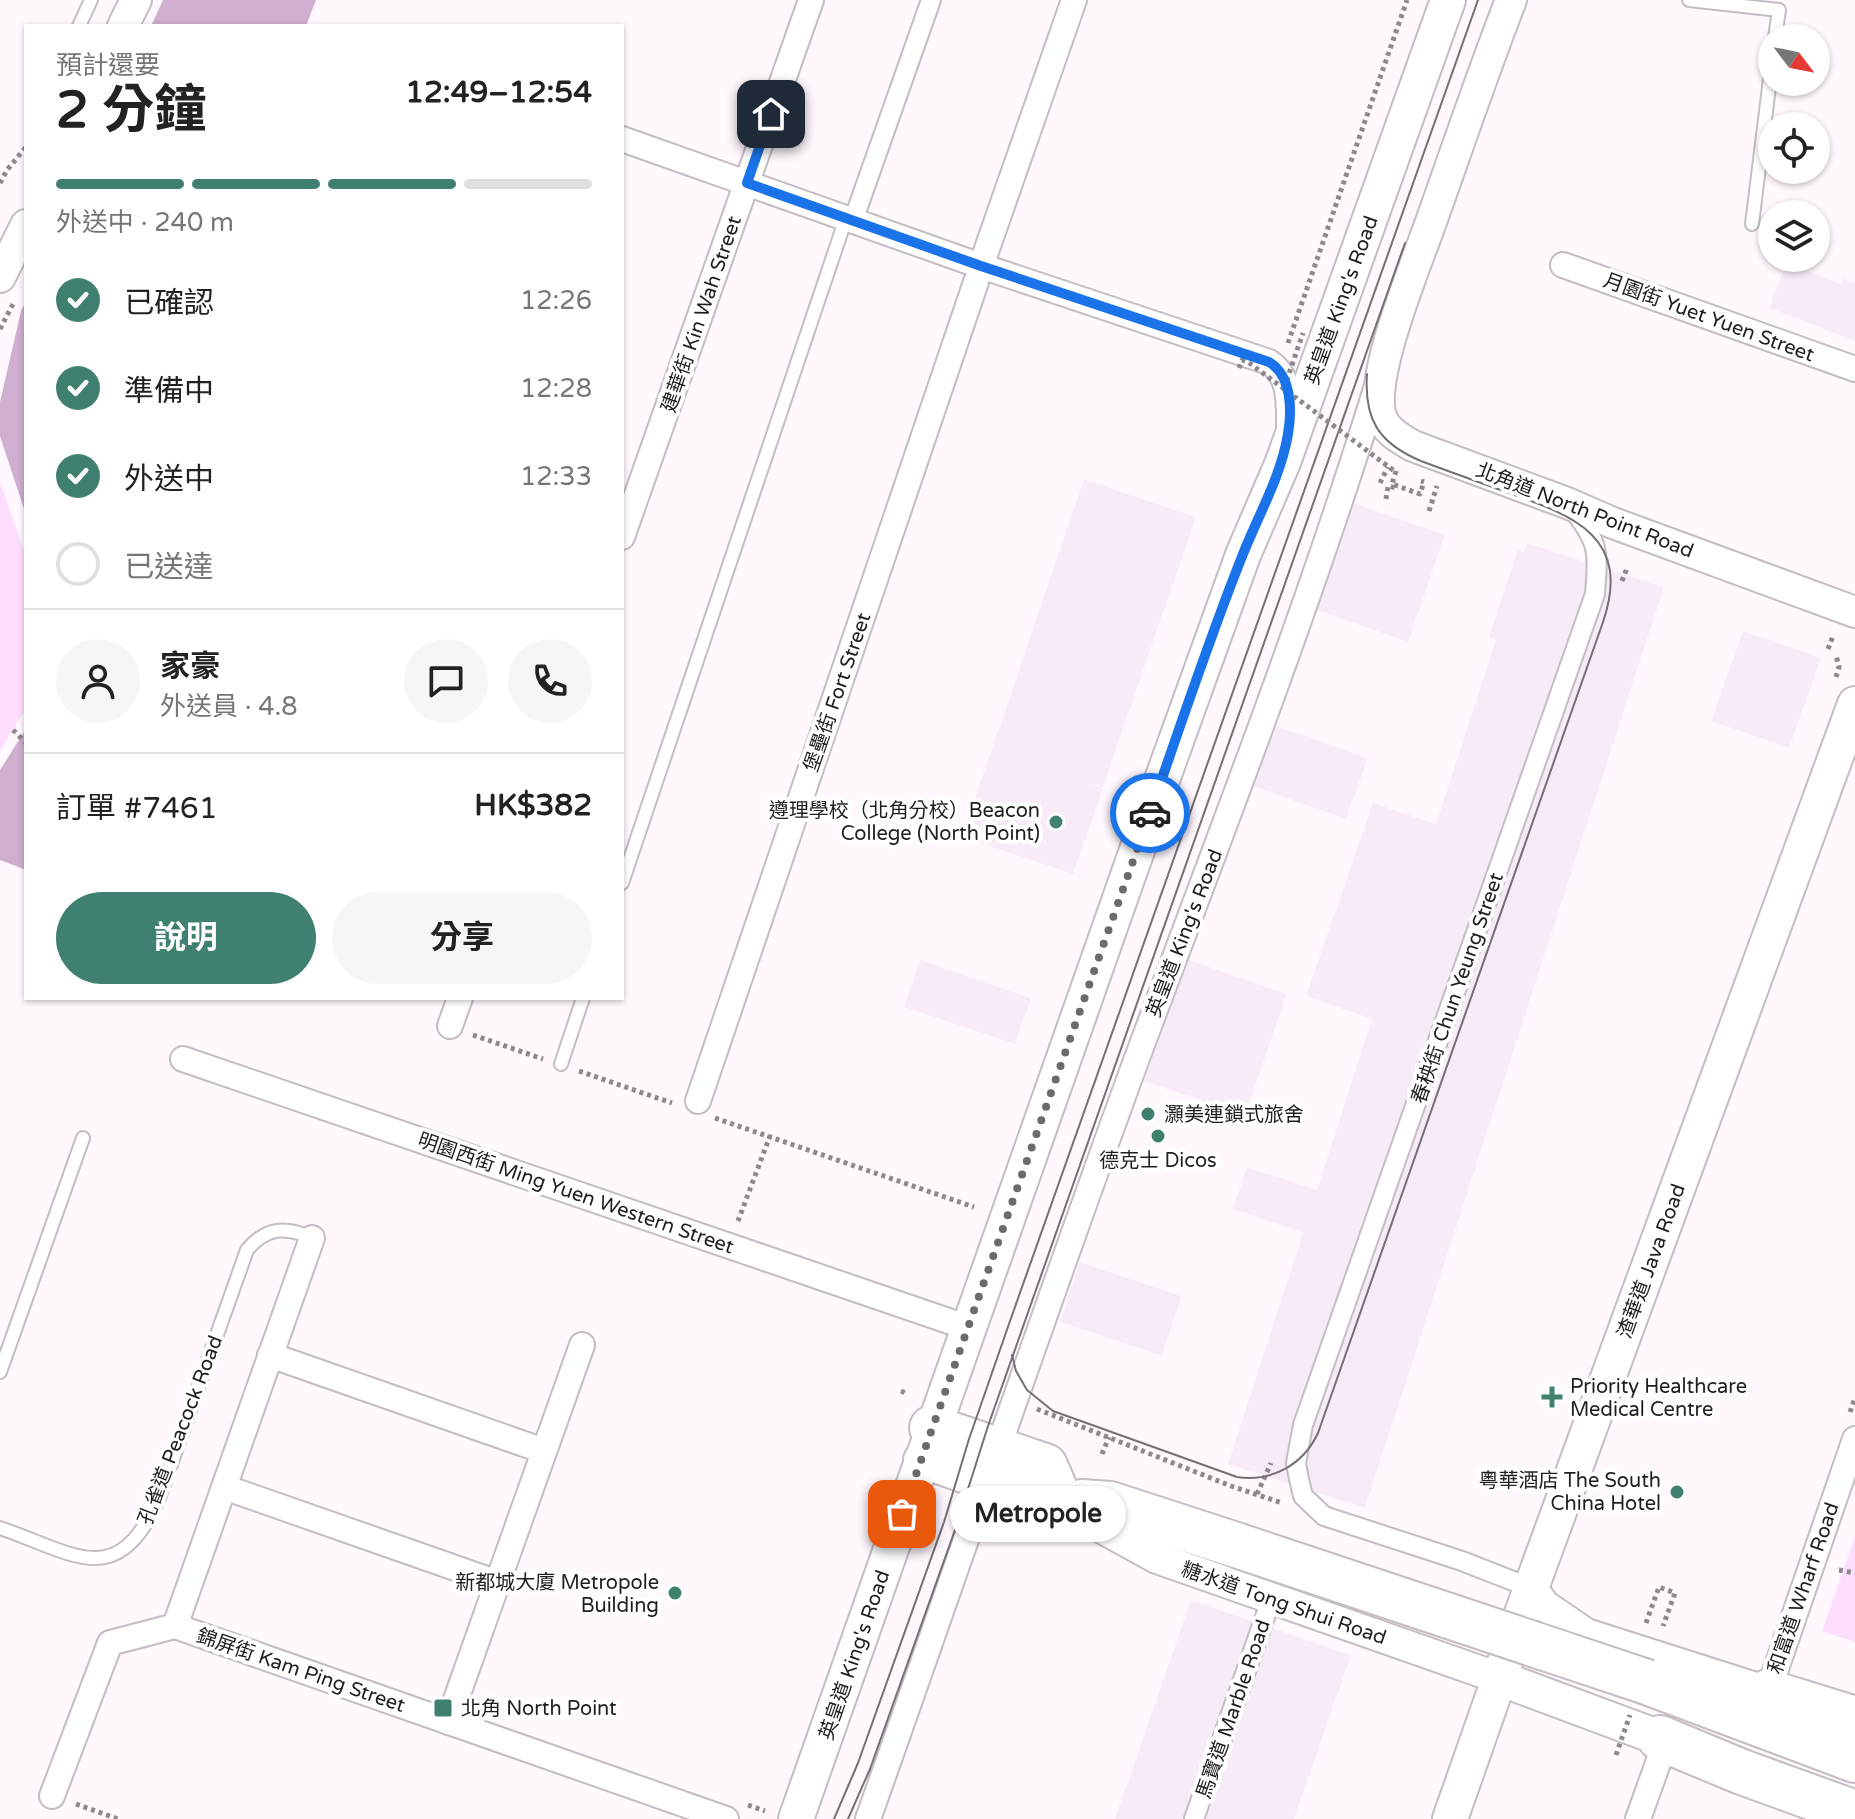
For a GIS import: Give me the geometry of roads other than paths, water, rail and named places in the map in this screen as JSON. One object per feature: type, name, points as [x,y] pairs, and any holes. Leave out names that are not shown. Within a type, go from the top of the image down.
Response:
[{"type":"highway","points":[[926,1444],[993,1467],[1045,1466],[1069,1498],[1110,1504],[1239,1546],[1647,1682],[1855,1760]]},
{"type":"highway","points":[[1768,1692],[1855,1719]]},
{"type":"highway","points":[[1660,1738],[1855,1813]]},
{"type":"main road","name":"英皇道 King's Road","points":[[796,1819],[926,1444],[1243,555],[1283,462],[1448,0]]},
{"type":"main road","name":"渣華道 Java Road","points":[[1450,1819],[1531,1588],[1855,704]]},
{"type":"main road","name":"糖水道 Tong Shui Road","points":[[1499,1678],[1660,1738]]},
{"type":"street","points":[[124,24],[136,0]]},
{"type":"street","name":"建華街 Kin Wah Street","points":[[624,531],[811,0]]},
{"type":"street","points":[[850,219],[931,0]]},
{"type":"street","name":"堡壘街 Fort Street","points":[[961,324],[1074,0]]},
{"type":"street","name":"英皇道 King's Road","points":[[868,1819],[1134,1067],[1231,809],[1349,473],[1407,289],[1511,0]]},
{"type":"street","points":[[624,140],[850,219],[978,274],[1276,366],[1282,372],[1290,399],[1289,430],[1283,462]]},
{"type":"street","points":[[0,277],[24,229]]},
{"type":"street","name":"月園街 Yuet Yuen Street","points":[[1563,265],[1855,369]]},
{"type":"street","name":"堡壘街 Fort Street","points":[[701,1108],[978,274]]},
{"type":"street","name":"北角道 North Point Road","points":[[1386,357],[1379,410],[1383,423],[1396,437],[1613,523],[1855,612]]},
{"type":"street","name":"春秧街 Chun Yeung Street","points":[[1531,1588],[1462,1561],[1324,1516],[1303,1496],[1296,1463],[1303,1425],[1595,594],[1598,558],[1592,534],[1567,503]]},
{"type":"street","points":[[450,1026],[459,1000]]},
{"type":"street","name":"明園西街 Ming Yuen Western Street","points":[[183,1059],[969,1328]]},
{"type":"street","name":"錦屏街 Kam Ping Street","points":[[312,1238],[175,1626],[726,1819]]},
{"type":"street","points":[[448,1722],[582,1345]]},
{"type":"street","points":[[270,1355],[544,1451]]},
{"type":"street","name":"和富道 Wharf Road","points":[[1768,1692],[1855,1439]]},
{"type":"street","points":[[224,1487],[498,1583]]},
{"type":"street","name":"糖水道 Tong Shui Road","points":[[1069,1498],[1099,1526],[1157,1558],[1499,1678]]},
{"type":"street","points":[[1531,1588],[1545,1606],[1586,1634],[1768,1692]]},
{"type":"street","name":"馬寶道 Marble Road","points":[[1194,1819],[1271,1600]]},
{"type":"street","points":[[52,1796],[110,1643],[175,1626]]},
{"type":"street","points":[[1638,1819],[1663,1749],[1660,1738]]},
{"type":"lane","points":[[80,24],[91,0]]},
{"type":"lane","points":[[1689,0],[1779,10],[1777,24]]},
{"type":"lane","points":[[1752,224],[1768,96]]},
{"type":"lane","points":[[624,877],[850,219]]},
{"type":"lane","points":[[561,1064],[582,1000]]},
{"type":"lane","points":[[0,1372],[83,1138]]},
{"type":"lane","name":"孔雀道 Peacock Road","points":[[0,1528],[87,1557],[115,1556],[128,1548],[148,1521],[159,1498],[247,1250],[256,1239],[282,1229],[312,1238]]},
{"type":"tram line","points":[[834,1819],[858,1763],[944,1522],[1010,1321],[1478,0]]},
{"type":"tram line","points":[[848,1819],[870,1769],[956,1527],[988,1426],[1405,243]]},
{"type":"tram line","points":[[1012,1355],[1016,1371],[1027,1390],[1053,1411],[1237,1477],[1262,1477],[1285,1469],[1304,1454],[1318,1433],[1603,622],[1610,593],[1610,569],[1603,550],[1591,534],[1575,522],[1533,502],[1421,461],[1384,437],[1371,417],[1367,374]]},
{"type":"place","name":"遵理學校（北角分校）Beacon College (North Point)","points":[[1056,822]]},
{"type":"place","name":"灝美連鎖式旅舍","points":[[1148,1114]]},
{"type":"place","name":"德克士 Dicos","points":[[1158,1136]]},
{"type":"place","name":"Priority Healthcare Medical Centre","points":[[1552,1397]]},
{"type":"place","name":"粵華酒店 The South China Hotel","points":[[1677,1492]]},
{"type":"place","name":"Metropole","points":[[902,1514]]},
{"type":"place","name":"新都城大廈 Metropole Building","points":[[675,1593]]},
{"type":"place","name":"北角 North Point","points":[[443,1708]]}]
